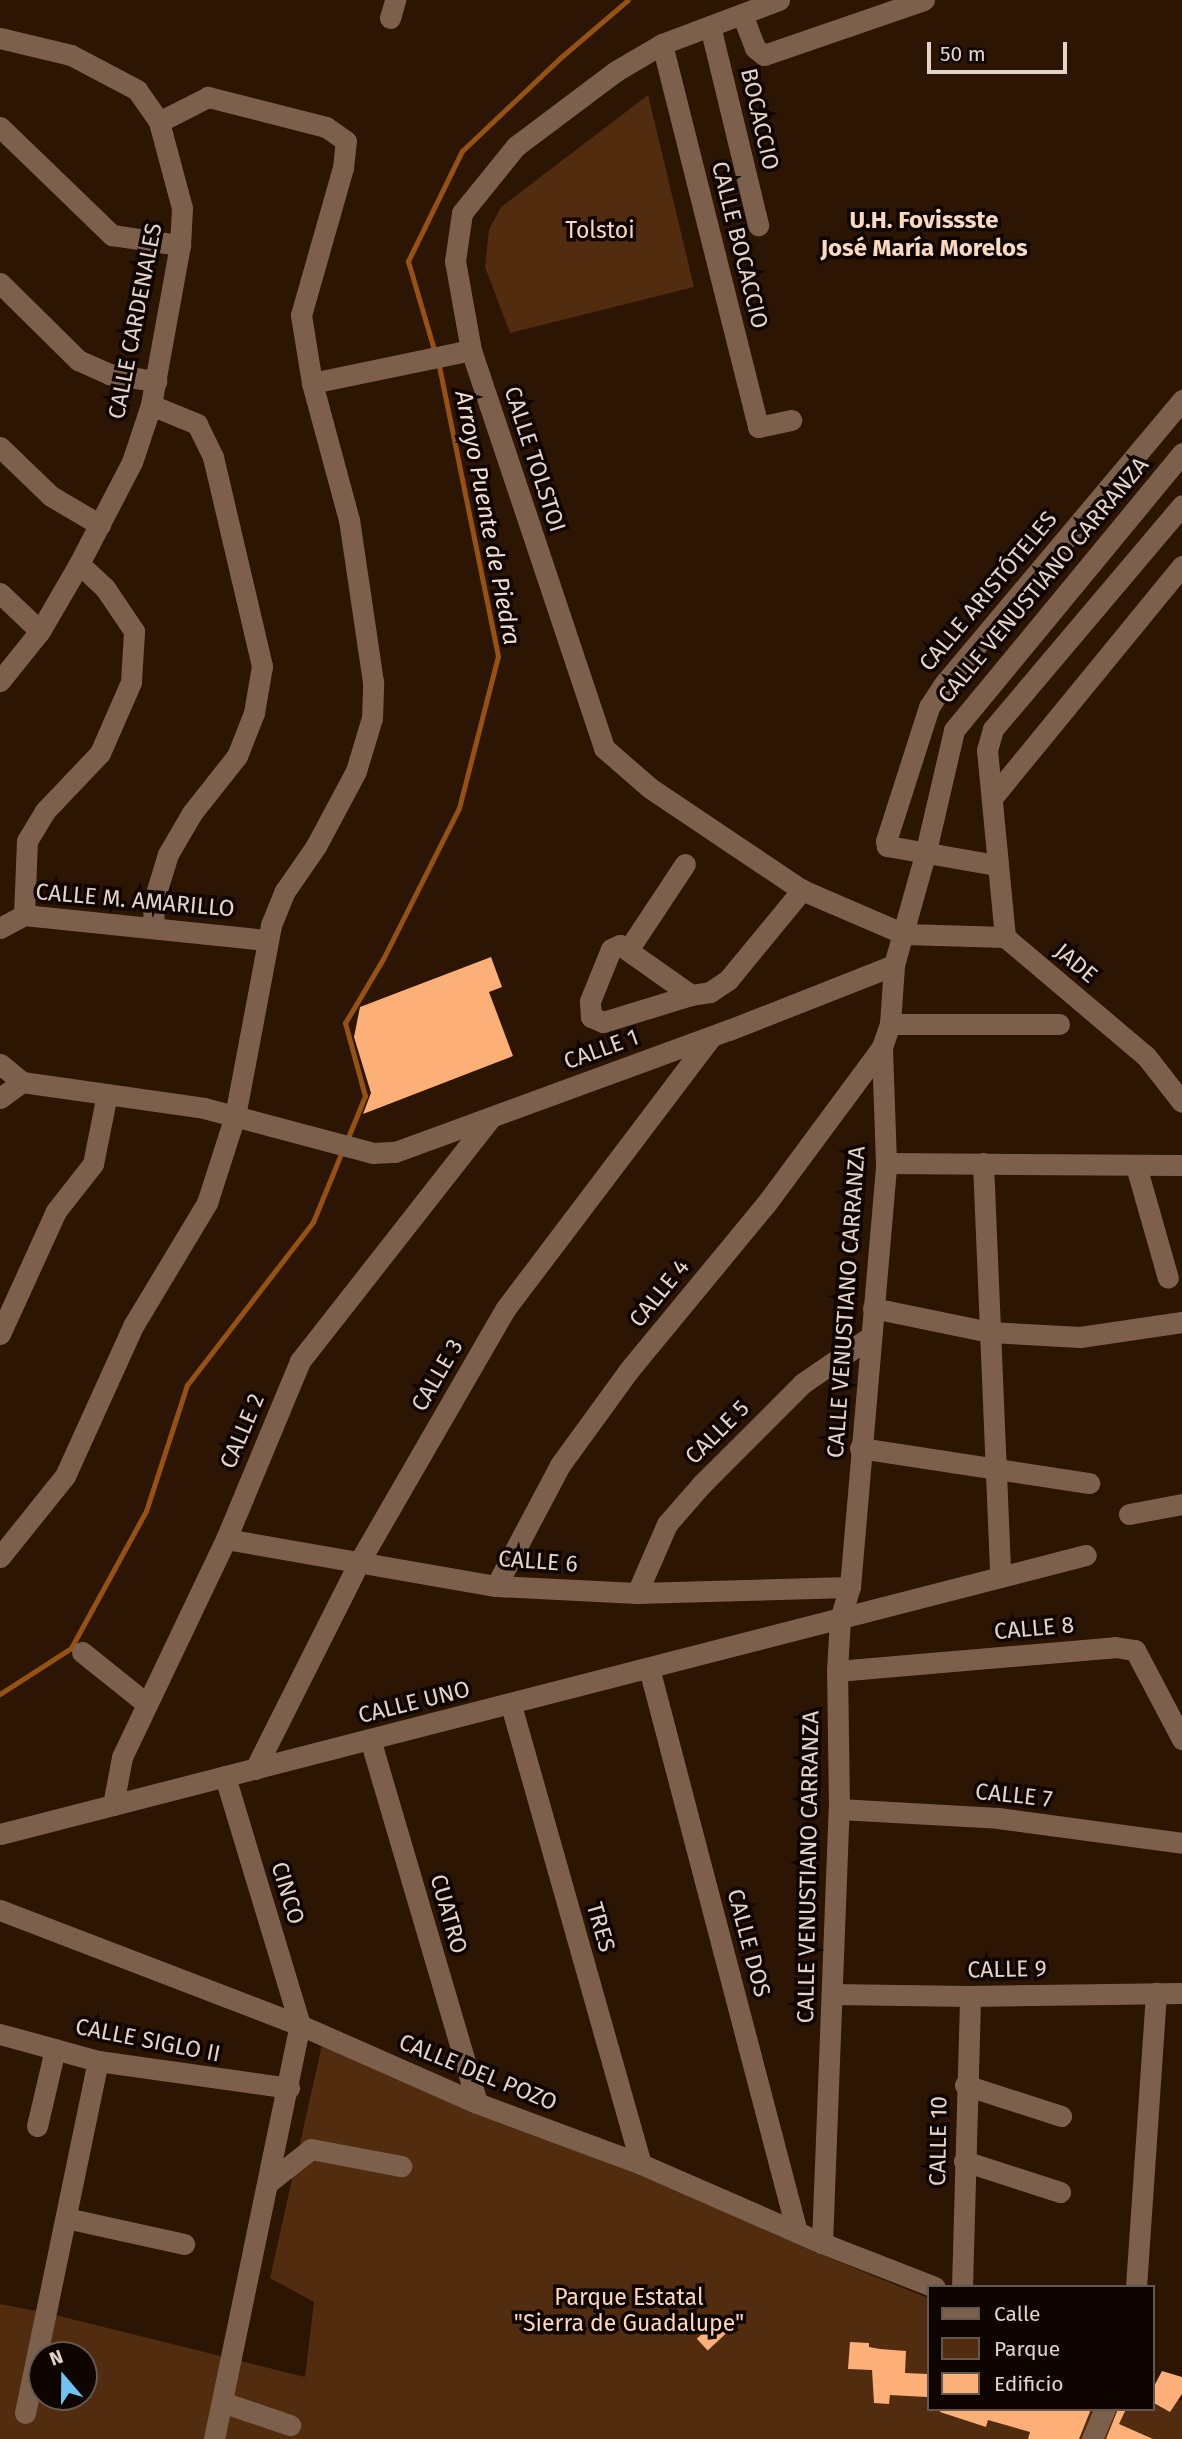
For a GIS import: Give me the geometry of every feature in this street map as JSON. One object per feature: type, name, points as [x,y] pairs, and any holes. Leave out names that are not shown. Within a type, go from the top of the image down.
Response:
[{"type":"street","name":"CALLE TOLSTOI","points":[[779,0],[662,44],[616,71],[516,146],[462,213],[455,261],[471,350],[604,748],[650,788],[802,890],[904,934]]},
{"type":"street","points":[[742,14],[755,48],[764,55],[924,0]]},
{"type":"street","name":"BOCACCIO","points":[[710,26],[758,225]]},
{"type":"street","name":"CALLE CARDENALES","points":[[0,38],[71,55],[137,90],[159,122],[182,208],[180,245],[156,380],[151,405],[132,462],[79,564],[40,631],[0,681]]},
{"type":"street","name":"CALLE BOCACCIO","points":[[662,44],[758,427],[791,420]]},
{"type":"street","points":[[0,1557],[65,1476],[133,1326],[207,1203],[235,1116],[271,925],[285,891],[316,846],[356,771],[372,718],[371,670],[349,520],[312,383],[301,316],[343,168],[345,141],[327,127],[208,97],[159,122]]},
{"type":"street","points":[[0,127],[112,235],[180,245]]},
{"type":"street","points":[[0,283],[78,360],[109,374],[156,380]]},
{"type":"street","points":[[312,383],[471,350]]},
{"type":"street","name":"CALLE ARISTÓTELES","points":[[925,855],[892,849],[886,841],[929,706],[944,684],[1182,400]]},
{"type":"street","points":[[151,405],[197,424],[213,457],[262,666],[254,713],[237,756],[192,813],[168,854],[153,903],[154,928]]},
{"type":"street","points":[[0,447],[51,496],[100,525]]},
{"type":"street","name":"CALLE VENUSTIANO CARRANZA","points":[[822,2243],[839,1809],[837,1671],[840,1619],[850,1587],[886,1163],[882,1047],[890,1024],[894,965],[925,855],[954,730],[1182,453]]},
{"type":"street","points":[[904,934],[1005,937],[987,750],[993,729],[1182,505]]},
{"type":"street","points":[[24,915],[27,841],[45,811],[100,752],[131,682],[134,631],[106,589],[79,564]]},
{"type":"street","points":[[992,798],[1182,566]]},
{"type":"street","points":[[0,593],[40,631]]},
{"type":"street","points":[[925,855],[996,865]]},
{"type":"street","points":[[628,950],[685,864]]},
{"type":"street","points":[[691,995],[620,945],[611,949],[590,1001],[591,1017],[603,1023],[691,995],[710,992],[728,980],[802,890]]},
{"type":"street","name":"CALLE M. AMARILLO","points":[[0,928],[24,915],[268,940]]},
{"type":"street","name":"JADE","points":[[1005,937],[1146,1056],[1182,1102]]},
{"type":"street","name":"CALLE 1","points":[[22,1082],[235,1116],[373,1153],[395,1152],[711,1037],[894,965]]},
{"type":"street","points":[[890,1024],[1059,1024]]},
{"type":"street","name":"CALLE 3","points":[[255,1769],[358,1564],[506,1308],[711,1037]]},
{"type":"street","name":"CALLE 4","points":[[496,1586],[560,1465],[629,1370],[766,1204],[882,1047]]},
{"type":"street","points":[[0,1065],[22,1082],[0,1098]]},
{"type":"street","points":[[0,1334],[56,1212],[93,1164],[107,1094]]},
{"type":"street","name":"CALLE 2","points":[[113,1805],[122,1757],[226,1539],[300,1361],[491,1116]]},
{"type":"street","points":[[886,1163],[1182,1165]]},
{"type":"street","points":[[984,1163],[1000,1577]]},
{"type":"street","points":[[1136,1166],[1168,1278]]},
{"type":"street","points":[[873,1308],[990,1332],[1080,1337],[1182,1322]]},
{"type":"street","name":"CALLE 5","points":[[636,1593],[667,1524],[701,1485],[803,1383],[870,1337]]},
{"type":"street","points":[[860,1448],[1089,1483]]},
{"type":"street","points":[[1129,1514],[1182,1504]]},
{"type":"street","name":"CALLE 6","points":[[226,1539],[496,1586],[636,1593],[850,1587]]},
{"type":"street","name":"CALLE UNO","points":[[0,1835],[1086,1555]]},
{"type":"street","name":"CALLE 8","points":[[837,1671],[1115,1647],[1135,1650],[1182,1739]]},
{"type":"street","points":[[82,1652],[147,1703]]},
{"type":"street","name":"CALLE DOS","points":[[649,1668],[797,2232]]},
{"type":"street","name":"TRES","points":[[512,1705],[641,2164]]},
{"type":"street","name":"CUATRO","points":[[370,1740],[477,2103]]},
{"type":"street","name":"CINCO","points":[[225,1776],[300,2025]]},
{"type":"street","name":"CALLE 7","points":[[839,1809],[998,1818],[1182,1843]]},
{"type":"street","name":"CALLE DEL POZO","points":[[0,1910],[300,2025],[477,2103],[641,2164],[822,2243],[930,2285]]},
{"type":"street","points":[[1136,2285],[1156,1993]]},
{"type":"street","name":"CALLE 9","points":[[832,1994],[970,1996],[1182,1993]]},
{"type":"street","name":"CALLE 10","points":[[962,2285],[965,2085],[970,1996]]},
{"type":"street","points":[[214,2439],[300,2025]]},
{"type":"street","name":"CALLE SIGLO II","points":[[0,2035],[98,2061],[245,2084],[289,2088]]},
{"type":"street","points":[[37,2126],[55,2049]]},
{"type":"street","points":[[25,2413],[98,2061]]},
{"type":"street","points":[[965,2085],[1061,2116]]},
{"type":"street","points":[[269,2182],[311,2148],[401,2166]]},
{"type":"street","points":[[964,2161],[1059,2192]]},
{"type":"street","points":[[66,2218],[184,2244]]},
{"type":"street","points":[[222,2402],[290,2425]]},
{"type":"street","points":[[1091,2439],[1104,2411]]},
{"type":"green space","name":"Tolstoi","points":[[648,95],[694,287],[510,333],[485,267],[489,230],[501,207]]},
{"type":"green space","name":"Parque Estatal \"Sierra de Guadalupe\"","points":[[323,2040],[611,2164],[815,2244],[815,2252],[926,2297],[926,2411],[1154,2411],[1154,2390],[1182,2401],[1182,2439],[0,2439],[0,2304],[47,2313],[305,2377],[314,2302],[270,2278]]},
{"type":"building","points":[[491,957],[502,987],[489,992],[513,1056],[363,1114],[371,1093],[354,1037],[360,1007]]},
{"type":"building","points":[[718,2319],[729,2331],[708,2350],[697,2339]]},
{"type":"building","points":[[850,2342],[869,2343],[869,2347],[880,2349],[906,2351],[905,2373],[926,2374],[926,2397],[890,2395],[889,2404],[874,2403],[872,2370],[848,2369]]},
{"type":"building","points":[[1162,2371],[1182,2377],[1182,2394],[1170,2412],[1154,2403],[1154,2386]]},
{"type":"building","points":[[1090,2411],[1079,2439],[1028,2439],[1030,2432],[988,2420],[986,2427],[940,2412]]},
{"type":"building","points":[[1117,2411],[1125,2411],[1119,2424],[1153,2439],[1106,2439]]},
{"type":"waterway","name":"Arroyo Puente de Piedra","points":[[435,353],[408,261],[462,151],[560,58],[628,0]]},
{"type":"waterway","name":"Arroyo Puente de Piedra","points":[[347,1140],[365,1096],[345,1023],[383,959],[459,808],[498,656],[438,362]]},
{"type":"waterway","name":"Arroyo Puente de Piedra","points":[[0,1694],[71,1648],[146,1511],[187,1385],[313,1222],[343,1149]]},
{"type":"district","name":"U.H. Fovissste José María Morelos","points":[[924,235]]}]
